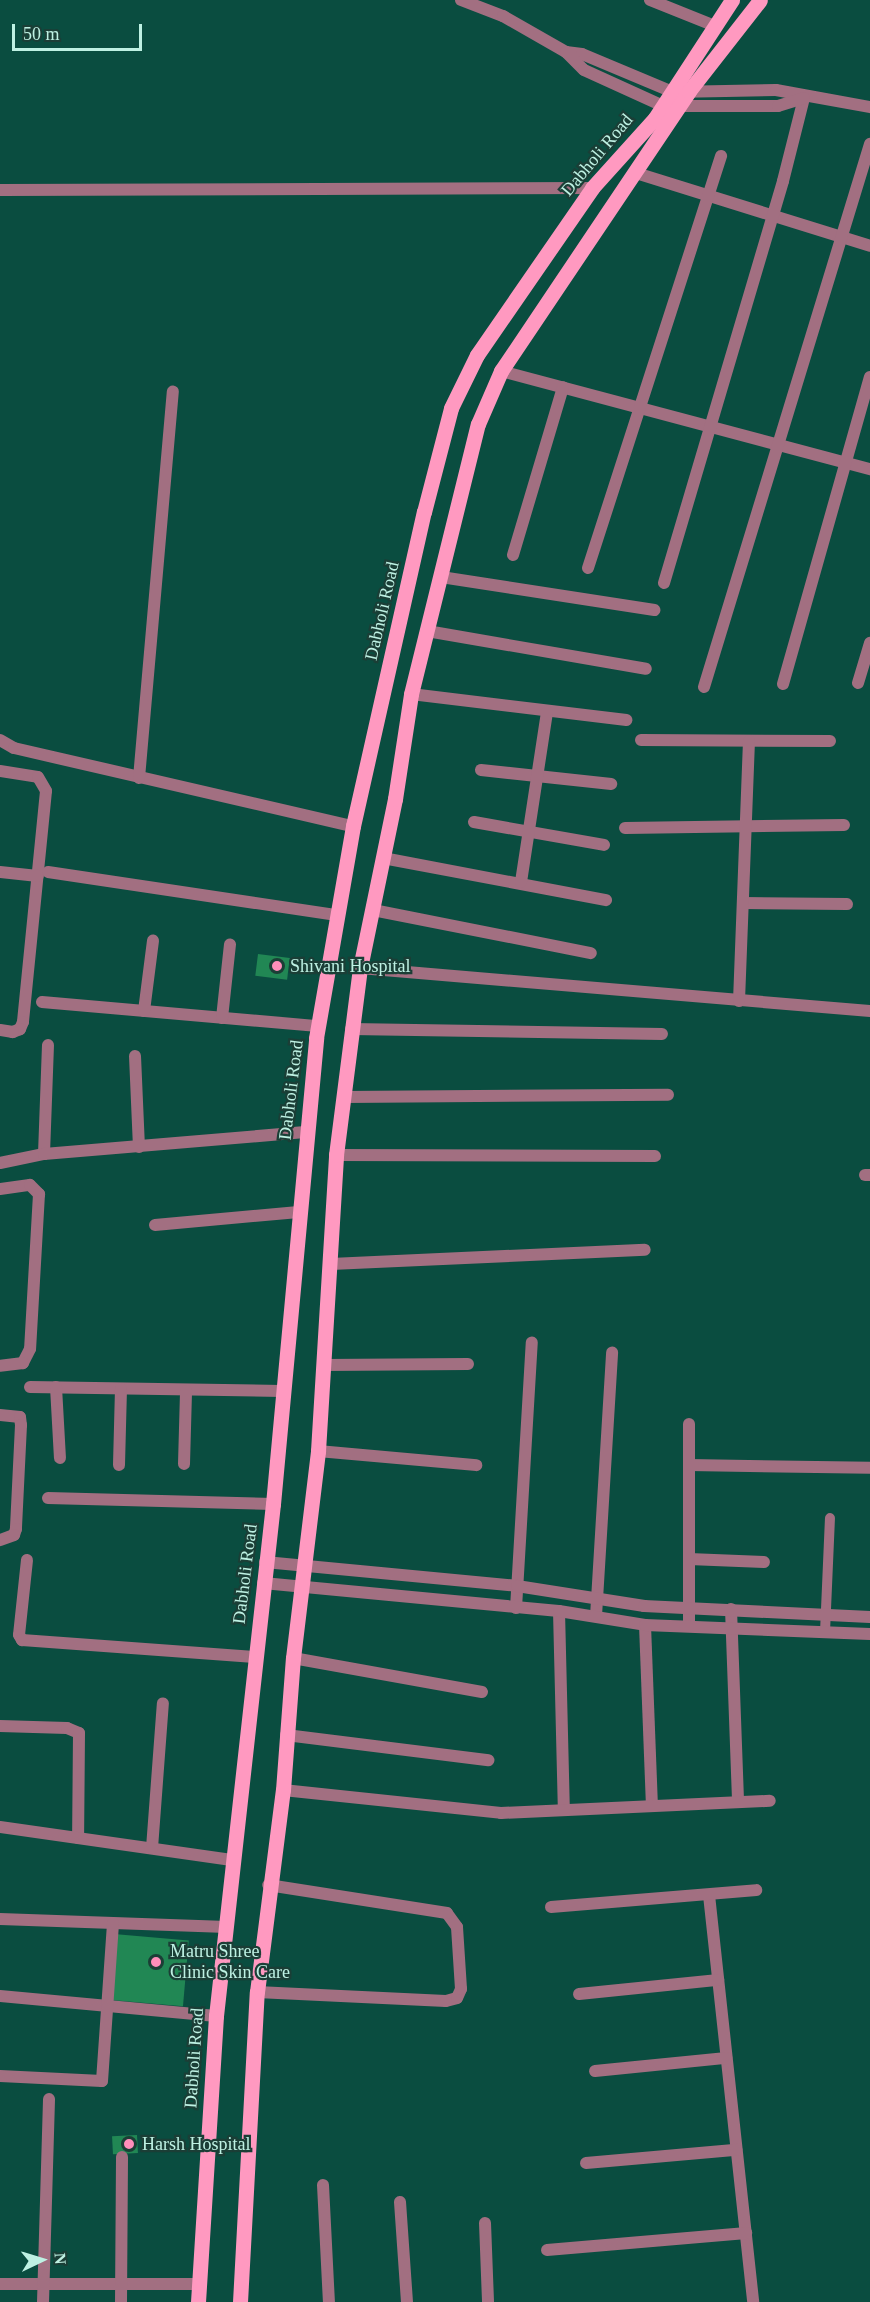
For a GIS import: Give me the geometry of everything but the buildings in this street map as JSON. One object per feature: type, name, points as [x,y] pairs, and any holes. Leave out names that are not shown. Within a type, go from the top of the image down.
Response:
[{"type":"main road","name":"Dabholi Road","points":[[240,2302],[257,1992],[268,1885],[283,1791],[285,1735],[318,1451],[336,1155],[360,968],[383,858],[411,694],[478,424],[501,370],[636,173],[671,107],[673,92],[732,0]]},
{"type":"main road","name":"Dabholi Road","points":[[198,2302],[216,2016],[254,1657],[273,1504],[305,1132],[318,1026],[353,826],[424,512],[458,391],[477,354],[592,188],[689,91],[760,0]]},
{"type":"street","points":[[461,0],[502,16],[566,52],[584,70],[671,107],[778,106],[804,98]]},
{"type":"street","points":[[650,0],[715,26]]},
{"type":"street","points":[[566,52],[582,54],[673,92],[776,90],[804,98],[870,107]]},
{"type":"street","points":[[664,584],[708,426],[772,218],[804,98]]},
{"type":"street","points":[[704,687],[870,144]]},
{"type":"street","points":[[588,568],[721,156]]},
{"type":"street","points":[[636,173],[772,218],[870,246]]},
{"type":"street","points":[[0,190],[592,188]]},
{"type":"street","points":[[501,370],[870,469]]},
{"type":"street","points":[[783,684],[843,462],[870,377]]},
{"type":"street","points":[[513,555],[563,387]]},
{"type":"street","points":[[139,778],[173,391]]},
{"type":"street","points":[[441,577],[654,610]]},
{"type":"street","points":[[427,631],[646,669]]},
{"type":"street","points":[[858,683],[870,643]]},
{"type":"street","points":[[411,694],[626,720]]},
{"type":"street","points":[[521,882],[535,776],[547,712]]},
{"type":"street","points":[[0,740],[14,748],[353,826]]},
{"type":"street","points":[[641,740],[830,741]]},
{"type":"street","points":[[739,1001],[749,741]]},
{"type":"street","points":[[480,770],[611,784]]},
{"type":"street","points":[[0,771],[38,777],[44,782],[43,874],[22,1022],[20,1029],[13,1032],[0,1030]]},
{"type":"street","points":[[474,822],[603,845]]},
{"type":"street","points":[[625,828],[844,825]]},
{"type":"street","points":[[383,858],[521,882],[606,900]]},
{"type":"street","points":[[0,872],[43,874],[337,915]]},
{"type":"street","points":[[743,903],[848,904]]},
{"type":"street","points":[[373,910],[591,953]]},
{"type":"street","points":[[144,1011],[153,941]]},
{"type":"street","points":[[222,1018],[230,944]]},
{"type":"street","points":[[360,968],[870,1011]]},
{"type":"street","points":[[42,1002],[318,1026]]},
{"type":"street","points":[[351,1029],[662,1034]]},
{"type":"street","points":[[44,1154],[48,1045]]},
{"type":"street","points":[[135,1056],[139,1147]]},
{"type":"street","points":[[345,1097],[668,1095]]},
{"type":"street","points":[[0,1163],[44,1154],[305,1132]]},
{"type":"street","points":[[336,1155],[656,1156]]},
{"type":"street","points":[[0,1189],[30,1185],[39,1194],[30,1349],[23,1363],[0,1366]]},
{"type":"street","points":[[155,1225],[298,1212]]},
{"type":"street","points":[[331,1264],[645,1250]]},
{"type":"street","points":[[516,1608],[532,1342]]},
{"type":"street","points":[[596,1616],[612,1352]]},
{"type":"street","points":[[324,1365],[468,1364]]},
{"type":"street","points":[[30,1387],[282,1391]]},
{"type":"street","points":[[56,1388],[60,1458]]},
{"type":"street","points":[[119,1464],[121,1389]]},
{"type":"street","points":[[184,1464],[186,1391]]},
{"type":"street","points":[[0,1415],[20,1417],[21,1425],[16,1529],[14,1535],[0,1540]]},
{"type":"street","points":[[689,1424],[689,1626]]},
{"type":"street","points":[[318,1451],[476,1465]]},
{"type":"street","points":[[689,1465],[870,1468]]},
{"type":"street","points":[[48,1498],[273,1504]]},
{"type":"street","points":[[689,1559],[764,1562]]},
{"type":"street","points":[[27,1560],[19,1635],[22,1640],[254,1657]]},
{"type":"street","points":[[265,1562],[517,1586],[644,1606],[870,1617]]},
{"type":"street","points":[[433,1599],[435,1579]]},
{"type":"street","points":[[263,1583],[560,1611],[645,1625],[870,1634]]},
{"type":"street","points":[[731,1609],[738,1802]]},
{"type":"street","points":[[560,1611],[564,1809]]},
{"type":"street","points":[[645,1625],[652,1806]]},
{"type":"street","points":[[293,1658],[482,1692]]},
{"type":"street","points":[[153,1848],[163,1704]]},
{"type":"street","points":[[0,1726],[67,1728],[79,1732],[78,1838]]},
{"type":"street","points":[[285,1735],[488,1760]]},
{"type":"street","points":[[283,1791],[492,1812],[770,1801]]},
{"type":"street","points":[[0,1827],[232,1860]]},
{"type":"street","points":[[257,1992],[446,2001],[458,1998],[461,1989],[457,1927],[447,1913],[268,1885]]},
{"type":"street","points":[[551,1907],[756,1890]]},
{"type":"street","points":[[709,1894],[753,2302]]},
{"type":"street","points":[[0,1919],[227,1927]]},
{"type":"street","points":[[0,2076],[102,2081],[104,2007],[113,1923]]},
{"type":"street","points":[[579,1994],[718,1980]]},
{"type":"street","points":[[0,1996],[216,2016]]},
{"type":"street","points":[[595,2071],[726,2058]]},
{"type":"street","points":[[43,2302],[49,2099]]},
{"type":"street","points":[[586,2163],[736,2150]]},
{"type":"street","points":[[121,2302],[122,2157]]},
{"type":"street","points":[[322,2185],[329,2302]]},
{"type":"street","points":[[400,2202],[407,2302]]},
{"type":"street","points":[[485,2223],[488,2302]]},
{"type":"street","points":[[547,2250],[746,2233]]},
{"type":"street","points":[[0,2284],[200,2284]]},
{"type":"lane","points":[[825,1632],[831,1518]]},
{"type":"place","name":"Shivani Hospital","points":[[277,966]]},
{"type":"place","name":"Matru Shree Clinic Skin Care","points":[[156,1962]]},
{"type":"place","name":"Harsh Hospital","points":[[129,2144]]}]
